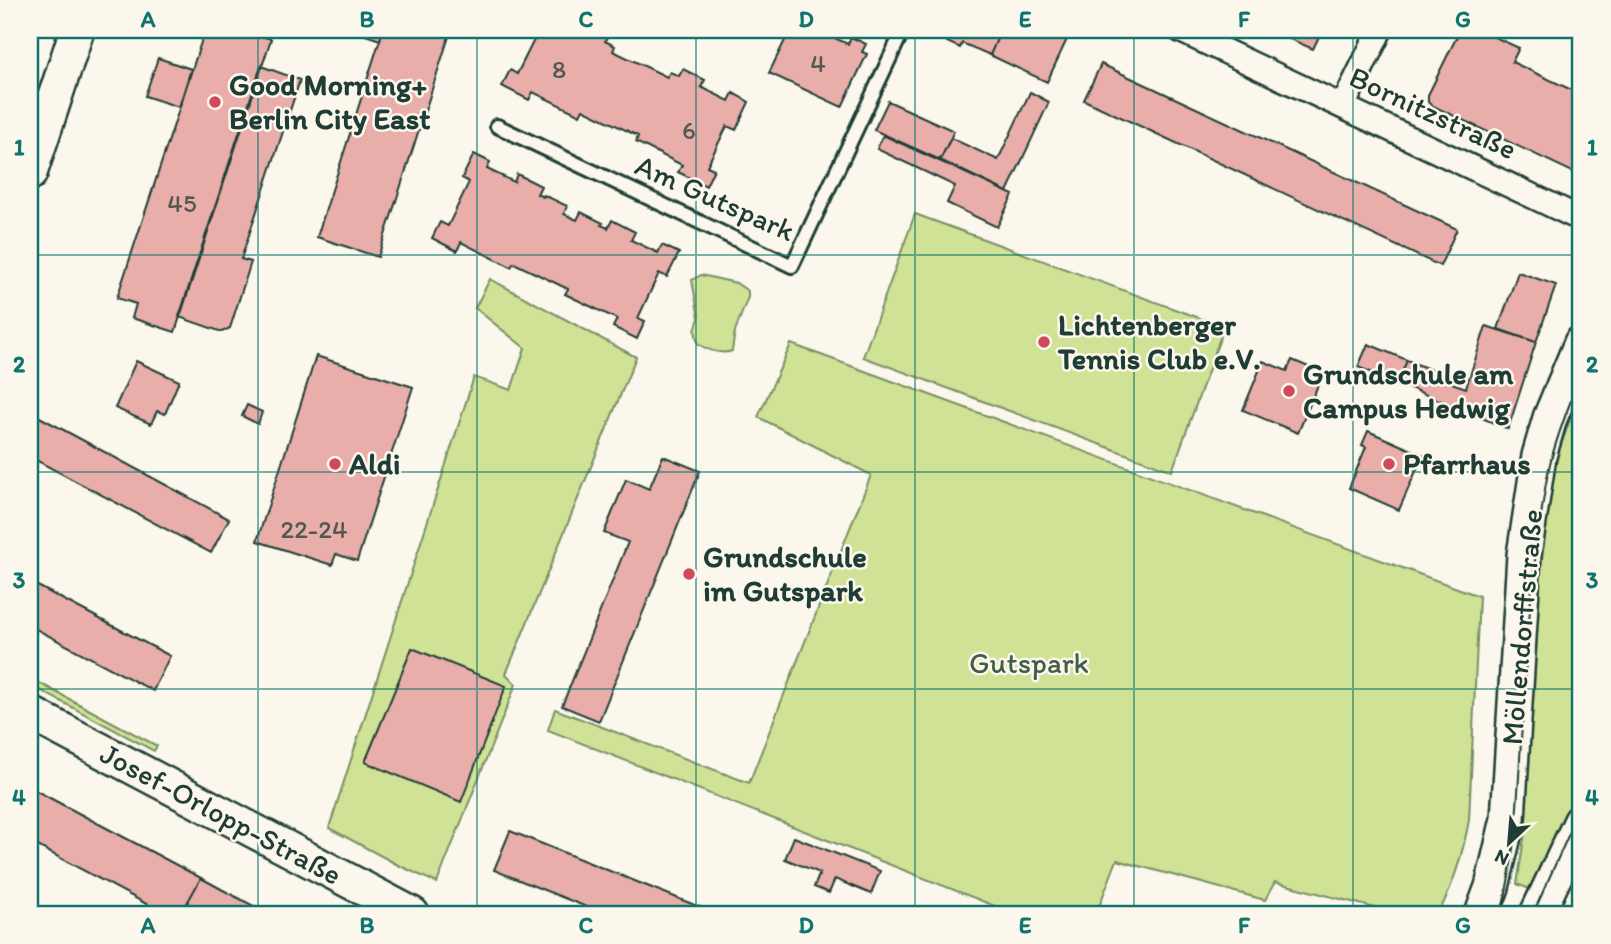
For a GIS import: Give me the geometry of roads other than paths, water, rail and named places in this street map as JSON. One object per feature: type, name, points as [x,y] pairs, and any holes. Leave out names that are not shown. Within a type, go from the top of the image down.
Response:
[{"type":"main road","points":[[30,173],[76,30]]},
{"type":"main road","name":"Möllendorffstraße","points":[[1482,914],[1492,887],[1508,818],[1524,555],[1539,456],[1553,409],[1581,344]]},
{"type":"main road","name":"Josef-Orlopp-Straße","points":[[30,713],[412,914]]},
{"type":"main road","points":[[1537,914],[1581,821]]},
{"type":"street","name":"Bornitzstraße","points":[[1180,30],[1581,219]]},
{"type":"street","points":[[1343,106],[1380,30]]},
{"type":"lane","name":"Am Gutspark","points":[[497,126],[792,266],[903,30]]},
{"type":"tram line","points":[[1501,914],[1516,820],[1529,626],[1539,528],[1551,460],[1581,375]]},
{"type":"tram line","points":[[1533,914],[1581,807]]},
{"type":"place","name":"Good Morning+ Berlin City East","points":[[215,102]]},
{"type":"place","name":"Lichtenberger Tennis Club e.V.","points":[[1044,342]]},
{"type":"place","name":"Grundschule am Campus Hedwig","points":[[1289,391]]},
{"type":"place","name":"Aldi","points":[[335,464]]},
{"type":"place","name":"Pfarrhaus","points":[[1389,464]]},
{"type":"place","name":"Grundschule im Gutspark","points":[[689,574]]},
{"type":"park label","name":"Gutspark","points":[[1029,663]]}]
